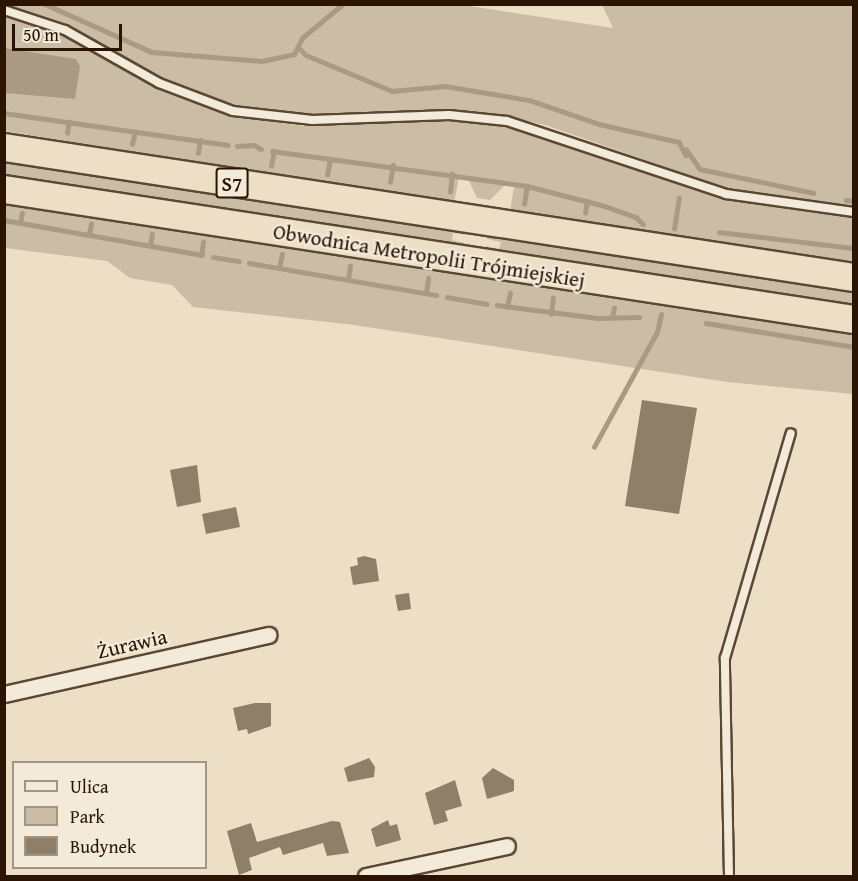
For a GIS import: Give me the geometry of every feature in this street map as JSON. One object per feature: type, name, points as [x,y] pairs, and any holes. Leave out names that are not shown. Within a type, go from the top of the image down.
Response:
[{"type":"highway","name":"Obwodnica Metropolii Trójmiejskiej","points":[[4,147],[498,225],[854,277]]},
{"type":"highway","name":"Obwodnica Metropolii Trójmiejskiej","points":[[4,189],[490,266],[854,320]]},
{"type":"street","name":"Żurawia","points":[[4,694],[269,635]]},
{"type":"street","points":[[366,876],[507,846]]},
{"type":"lane","points":[[4,10],[65,30],[159,83],[233,111],[312,120],[449,116],[507,121],[726,194],[854,212]]},
{"type":"lane","points":[[729,876],[725,658],[791,433]]},
{"type":"green space","points":[[8,5],[463,5],[613,28],[602,5],[853,5],[853,206],[726,188],[545,125],[494,114],[442,110],[304,115],[228,104],[169,82],[70,26]]},
{"type":"green space","points":[[4,15],[60,34],[162,91],[227,115],[302,126],[441,121],[492,124],[542,136],[728,200],[853,217],[853,264],[510,212],[514,186],[504,186],[490,200],[477,198],[469,181],[459,177],[454,203],[5,131]]},
{"type":"green space","points":[[4,153],[467,227],[466,235],[453,233],[452,240],[465,243],[464,250],[5,177]]},
{"type":"green space","points":[[4,199],[853,332],[853,394],[727,382],[354,325],[193,307],[172,285],[130,278],[107,261],[5,248]]},
{"type":"green space","points":[[489,230],[853,285],[853,310],[485,254],[486,246],[499,249],[501,242],[487,239]]},
{"type":"shaded area","points":[[4,48],[76,59],[80,66],[75,99],[5,93]]},
{"type":"building","points":[[642,400],[697,408],[679,514],[625,506]]},
{"type":"building","points":[[197,465],[201,502],[177,507],[170,470]]},
{"type":"building","points":[[236,507],[240,527],[206,534],[202,514]]},
{"type":"building","points":[[364,556],[376,559],[379,581],[353,585],[350,567],[358,565],[357,558]]},
{"type":"building","points":[[409,593],[411,609],[398,611],[395,595]]},
{"type":"building","points":[[255,703],[271,703],[271,726],[248,734],[247,729],[238,731],[233,708]]},
{"type":"building","points":[[369,758],[375,767],[374,777],[348,782],[344,768]]},
{"type":"building","points":[[493,768],[514,780],[514,791],[487,799],[482,778]]},
{"type":"building","points":[[455,780],[462,806],[445,811],[448,821],[434,825],[425,793]]},
{"type":"building","points":[[388,820],[390,826],[397,824],[401,840],[376,847],[371,829]]},
{"type":"building","points":[[332,821],[340,822],[349,853],[327,856],[323,843],[283,855],[280,847],[249,858],[252,870],[239,875],[227,831],[251,823],[257,842]]},
{"type":"waterway","points":[[45,4],[152,52],[262,61],[294,54],[302,38],[343,4]]},
{"type":"waterway","points":[[298,47],[306,55],[392,91],[445,86],[529,100],[599,124],[679,142],[686,155]]},
{"type":"waterway","points":[[4,113],[228,145]]},
{"type":"waterway","points":[[67,133],[69,122]]},
{"type":"waterway","points":[[132,144],[135,132]]},
{"type":"waterway","points":[[198,153],[200,140]]},
{"type":"waterway","points":[[237,146],[254,145],[261,149]]},
{"type":"waterway","points":[[686,149],[700,169],[814,193]]},
{"type":"waterway","points":[[272,151],[527,186],[605,206],[636,217],[643,224]]},
{"type":"waterway","points":[[271,166],[274,151]]},
{"type":"waterway","points":[[327,175],[330,159]]},
{"type":"waterway","points":[[390,182],[393,165]]},
{"type":"waterway","points":[[450,192],[452,174]]},
{"type":"waterway","points":[[524,204],[527,186]]},
{"type":"waterway","points":[[674,229],[679,198]]},
{"type":"waterway","points":[[846,200],[854,201]]},
{"type":"waterway","points":[[585,213],[587,201]]},
{"type":"waterway","points":[[20,223],[22,213]]},
{"type":"waterway","points":[[4,220],[202,255]]},
{"type":"waterway","points":[[89,235],[91,224]]},
{"type":"waterway","points":[[719,232],[854,248]]},
{"type":"waterway","points":[[150,246],[152,234]]},
{"type":"waterway","points":[[201,255],[203,242]]},
{"type":"waterway","points":[[279,268],[282,254]]},
{"type":"waterway","points":[[213,257],[239,261]]},
{"type":"waterway","points":[[249,263],[436,295]]},
{"type":"waterway","points":[[348,279],[350,266]]},
{"type":"waterway","points":[[426,293],[428,278]]},
{"type":"waterway","points":[[507,307],[510,293]]},
{"type":"waterway","points":[[447,297],[486,304]]},
{"type":"waterway","points":[[551,314],[553,298]]},
{"type":"waterway","points":[[497,305],[597,318],[639,317]]},
{"type":"waterway","points":[[612,318],[614,308]]},
{"type":"waterway","points":[[594,447],[657,332],[661,314]]},
{"type":"waterway","points":[[706,323],[854,347]]}]
